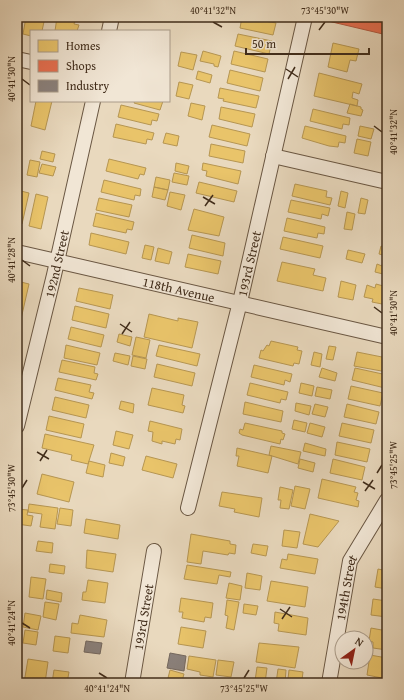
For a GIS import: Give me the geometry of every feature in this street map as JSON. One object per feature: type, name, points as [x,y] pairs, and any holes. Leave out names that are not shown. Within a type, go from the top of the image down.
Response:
[{"type":"street","points":[[109,30],[112,17]]},
{"type":"street","name":"193rd Street","points":[[188,508],[240,302],[305,17]]},
{"type":"street","points":[[17,59],[30,62]]},
{"type":"street","name":"192nd Street","points":[[17,426],[57,261],[93,102]]},
{"type":"street","points":[[273,156],[387,182]]},
{"type":"street","name":"118th Avenue","points":[[17,252],[387,336]]},
{"type":"street","name":"194th Street","points":[[329,683],[350,561],[387,500]]},
{"type":"street","name":"193rd Street","points":[[132,683],[154,551]]},
{"type":"building: Homes","points":[[26,17],[45,17],[42,30],[30,30],[30,36],[23,34]]},
{"type":"building: Homes","points":[[57,17],[76,17],[74,24],[79,25],[77,30],[55,30]]},
{"type":"building: Homes","points":[[242,17],[276,23],[273,35],[240,28]]},
{"type":"building: Homes","points":[[238,34],[272,41],[269,54],[235,46]]},
{"type":"building: Homes","points":[[333,43],[359,49],[356,61],[350,60],[347,72],[328,67]]},
{"type":"building: Homes","points":[[203,51],[221,56],[218,67],[214,66],[214,64],[200,61]]},
{"type":"building: Homes","points":[[234,51],[268,59],[265,72],[231,64]]},
{"type":"building: Homes","points":[[181,52],[197,55],[193,70],[178,66]]},
{"type":"building: Homes","points":[[230,70],[263,78],[260,91],[227,83]]},
{"type":"building: Homes","points":[[198,71],[212,75],[210,83],[196,79]]},
{"type":"building: Homes","points":[[319,73],[362,84],[359,94],[353,92],[352,98],[358,100],[357,106],[314,96]]},
{"type":"building: Homes","points":[[179,82],[193,85],[189,99],[176,96]]},
{"type":"building: Homes","points":[[220,88],[259,96],[256,108],[223,101],[224,99],[218,98]]},
{"type":"building: Homes","points":[[36,102],[52,102],[45,130],[31,126]]},
{"type":"building: Homes","points":[[134,102],[163,102],[160,110]]},
{"type":"building: Homes","points":[[191,103],[205,106],[202,120],[188,116]]},
{"type":"building: Homes","points":[[350,104],[361,107],[363,110],[361,116],[347,113]]},
{"type":"building: Homes","points":[[121,105],[159,114],[157,121],[152,120],[151,125],[118,117]]},
{"type":"building: Homes","points":[[221,107],[255,114],[252,127],[219,119]]},
{"type":"building: Homes","points":[[313,109],[350,118],[349,125],[343,124],[342,129],[310,121]]},
{"type":"building: Homes","points":[[116,124],[154,133],[152,140],[147,139],[146,144],[113,137]]},
{"type":"building: Homes","points":[[212,125],[250,134],[247,146],[209,137]]},
{"type":"building: Homes","points":[[305,126],[346,136],[345,143],[339,142],[338,147],[329,146],[302,138]]},
{"type":"building: Homes","points":[[360,126],[374,129],[371,139],[358,136]]},
{"type":"building: Homes","points":[[166,133],[179,136],[177,146],[163,143]]},
{"type":"building: Homes","points":[[387,134],[387,151],[383,151]]},
{"type":"building: Homes","points":[[357,139],[371,142],[368,156],[354,153]]},
{"type":"building: Homes","points":[[211,144],[245,151],[243,163],[209,156]]},
{"type":"building: Homes","points":[[42,151],[55,154],[53,162],[40,159]]},
{"type":"building: Homes","points":[[109,159],[146,168],[144,175],[140,174],[138,179],[106,171]]},
{"type":"building: Homes","points":[[30,160],[40,162],[37,177],[27,175]]},
{"type":"building: Homes","points":[[176,163],[189,166],[187,174],[175,171]]},
{"type":"building: Homes","points":[[203,163],[241,171],[238,184],[206,176],[207,171],[202,170]]},
{"type":"building: Homes","points":[[42,164],[56,167],[53,176],[39,173]]},
{"type":"building: Homes","points":[[174,173],[189,176],[187,185],[172,182]]},
{"type":"building: Homes","points":[[156,177],[170,180],[168,190],[154,187]]},
{"type":"building: Homes","points":[[104,180],[141,189],[140,196],[135,195],[134,200],[101,192]]},
{"type":"building: Homes","points":[[199,182],[237,191],[234,202],[196,193]]},
{"type":"building: Homes","points":[[295,184],[327,191],[326,197],[332,198],[330,205],[292,196]]},
{"type":"building: Homes","points":[[154,187],[168,190],[165,200],[152,197]]},
{"type":"building: Homes","points":[[17,190],[29,193],[22,224],[17,223]]},
{"type":"building: Homes","points":[[341,191],[348,193],[345,208],[338,206]]},
{"type":"building: Homes","points":[[170,192],[185,195],[181,210],[167,206]]},
{"type":"building: Homes","points":[[36,194],[48,197],[41,229],[29,226]]},
{"type":"building: Homes","points":[[99,198],[132,205],[129,217],[96,210]]},
{"type":"building: Homes","points":[[361,198],[368,200],[365,214],[358,213]]},
{"type":"building: Homes","points":[[291,200],[330,208],[328,216],[322,214],[321,219],[288,212]]},
{"type":"building: Homes","points":[[194,209],[224,217],[219,236],[188,230]]},
{"type":"building: Homes","points":[[347,212],[355,214],[352,230],[344,229]]},
{"type":"building: Homes","points":[[96,213],[134,222],[132,230],[127,229],[126,233],[93,226]]},
{"type":"building: Homes","points":[[287,218],[325,227],[324,234],[318,233],[317,238],[284,231]]},
{"type":"building: Homes","points":[[385,228],[387,228],[387,236],[383,235]]},
{"type":"building: Homes","points":[[91,233],[129,242],[126,254],[89,245]]},
{"type":"building: Homes","points":[[192,235],[225,243],[223,256],[189,248]]},
{"type":"building: Homes","points":[[283,237],[323,246],[320,258],[280,249]]},
{"type":"building: Homes","points":[[387,243],[387,256],[379,254],[381,246],[386,248]]},
{"type":"building: Homes","points":[[145,245],[154,247],[151,260],[142,258]]},
{"type":"building: Homes","points":[[158,248],[172,252],[169,264],[155,261]]},
{"type":"building: Homes","points":[[348,250],[365,254],[362,263],[346,259]]},
{"type":"building: Homes","points":[[188,254],[221,261],[218,274],[185,267]]},
{"type":"building: Homes","points":[[383,261],[387,262],[387,275],[375,272],[377,264],[382,266]]},
{"type":"building: Homes","points":[[282,262],[315,269],[313,275],[326,278],[323,291],[277,281]]},
{"type":"building: Homes","points":[[17,281],[29,284],[21,319],[17,318]]},
{"type":"building: Homes","points":[[341,281],[356,285],[353,300],[338,297]]},
{"type":"building: Homes","points":[[376,284],[387,287],[387,305],[372,302],[373,299],[364,297],[367,285],[375,288]]},
{"type":"building: Homes","points":[[79,288],[113,295],[110,309],[76,301]]},
{"type":"building: Homes","points":[[75,306],[109,314],[106,328],[72,320]]},
{"type":"building: Homes","points":[[149,314],[178,321],[178,318],[198,322],[192,348],[144,337]]},
{"type":"building: Homes","points":[[71,327],[104,335],[101,347],[68,339]]},
{"type":"building: Homes","points":[[119,334],[132,337],[130,346],[117,342]]},
{"type":"building: Homes","points":[[136,337],[150,340],[146,358],[132,355]]},
{"type":"building: Homes","points":[[271,341],[298,347],[297,350],[302,351],[299,364],[294,363],[293,366],[259,358],[261,350],[263,351],[267,345],[269,346]]},
{"type":"building: Homes","points":[[66,345],[100,353],[97,365],[64,358]]},
{"type":"building: Homes","points":[[159,345],[200,354],[197,366],[156,356]]},
{"type":"building: Homes","points":[[329,346],[336,347],[333,360],[326,359]]},
{"type":"building: Homes","points":[[314,352],[322,354],[320,367],[311,365]]},
{"type":"building: Homes","points":[[357,352],[387,358],[387,372],[354,366]]},
{"type":"building: Homes","points":[[115,353],[130,356],[128,365],[113,361]]},
{"type":"building: Homes","points":[[133,356],[147,359],[145,369],[131,366]]},
{"type":"building: Homes","points":[[62,360],[95,367],[94,373],[98,374],[96,380],[59,372]]},
{"type":"building: Homes","points":[[157,364],[195,373],[192,386],[154,377]]},
{"type":"building: Homes","points":[[254,365],[292,374],[290,382],[285,380],[284,385],[251,377]]},
{"type":"building: Homes","points":[[322,368],[337,373],[335,381],[319,377]]},
{"type":"building: Homes","points":[[355,368],[387,375],[385,388],[352,380]]},
{"type":"building: Homes","points":[[58,378],[91,385],[89,392],[94,393],[92,399],[55,390]]},
{"type":"building: Homes","points":[[250,383],[288,392],[286,400],[281,399],[280,403],[247,395]]},
{"type":"building: Homes","points":[[301,383],[314,386],[312,396],[299,393]]},
{"type":"building: Homes","points":[[351,386],[383,393],[380,406],[348,399]]},
{"type":"building: Homes","points":[[317,387],[332,390],[330,399],[315,396]]},
{"type":"building: Homes","points":[[152,388],[184,395],[182,405],[185,406],[183,413],[148,405]]},
{"type":"building: Homes","points":[[55,397],[89,405],[86,418],[52,410]]},
{"type":"building: Homes","points":[[121,401],[134,404],[133,413],[119,409]]},
{"type":"building: Homes","points":[[245,402],[283,411],[281,422],[243,414]]},
{"type":"building: Homes","points":[[296,403],[311,406],[309,415],[295,411]]},
{"type":"building: Homes","points":[[315,404],[328,407],[325,417],[312,414]]},
{"type":"building: Homes","points":[[347,404],[379,412],[376,424],[344,417]]},
{"type":"building: Homes","points":[[49,416],[84,424],[81,438],[46,430]]},
{"type":"building: Homes","points":[[294,420],[307,423],[305,432],[292,429]]},
{"type":"building: Homes","points":[[150,421],[182,429],[180,440],[176,439],[175,444],[162,441],[162,444],[152,441],[153,432],[148,431]]},
{"type":"building: Homes","points":[[245,423],[282,431],[282,433],[285,434],[283,440],[281,439],[280,444],[242,435],[239,433],[240,429],[243,430]]},
{"type":"building: Homes","points":[[310,423],[325,427],[322,437],[307,433]]},
{"type":"building: Homes","points":[[342,423],[374,430],[371,443],[339,436]]},
{"type":"building: Homes","points":[[116,431],[133,435],[129,449],[113,445]]},
{"type":"building: Homes","points":[[45,434],[94,445],[88,464],[71,460],[72,455],[42,448]]},
{"type":"building: Homes","points":[[337,442],[370,449],[367,462],[335,455]]},
{"type":"building: Homes","points":[[305,443],[326,449],[325,456],[303,451]]},
{"type":"building: Homes","points":[[271,446],[301,452],[298,464],[269,455]]},
{"type":"building: Homes","points":[[237,448],[272,456],[268,473],[237,466],[239,456],[236,456]]},
{"type":"building: Homes","points":[[111,453],[125,457],[123,466],[109,463]]},
{"type":"building: Homes","points":[[146,456],[177,464],[173,478],[142,470]]},
{"type":"building: Homes","points":[[300,459],[315,463],[313,472],[298,468]]},
{"type":"building: Homes","points":[[333,459],[365,467],[362,480],[330,473]]},
{"type":"building: Homes","points":[[89,461],[105,465],[103,477],[86,473]]},
{"type":"building: Homes","points":[[42,474],[74,482],[69,502],[37,494]]},
{"type":"building: Homes","points":[[322,479],[356,487],[354,492],[358,493],[356,500],[359,501],[358,507],[318,498]]},
{"type":"building: Homes","points":[[295,486],[310,489],[305,509],[291,506]]},
{"type":"building: Homes","points":[[280,487],[293,490],[289,509],[280,508],[281,500],[278,500]]},
{"type":"building: Homes","points":[[222,492],[262,498],[259,517],[234,512],[235,509],[219,506]]},
{"type":"building: Homes","points":[[29,504],[58,508],[55,529],[40,527],[42,514],[28,512]]},
{"type":"building: Homes","points":[[60,508],[73,510],[71,526],[57,524]]},
{"type":"building: Homes","points":[[17,509],[28,510],[27,515],[33,516],[31,526],[17,524]]},
{"type":"building: Homes","points":[[310,514],[339,521],[318,547],[303,544]]},
{"type":"building: Homes","points":[[86,519],[120,525],[118,539],[84,533]]},
{"type":"building: Homes","points":[[284,530],[300,532],[297,548],[282,546]]},
{"type":"building: Homes","points":[[191,534],[230,541],[230,544],[236,545],[235,554],[229,553],[228,555],[203,551],[201,564],[187,562]]},
{"type":"building: Homes","points":[[38,541],[53,543],[52,553],[36,551]]},
{"type":"building: Homes","points":[[253,544],[268,546],[266,556],[251,553]]},
{"type":"building: Homes","points":[[87,550],[116,554],[113,572],[86,568]]},
{"type":"building: Homes","points":[[288,554],[318,559],[315,574],[280,568],[282,559],[287,560]]},
{"type":"building: Homes","points":[[50,564],[65,566],[64,574],[49,572]]},
{"type":"building: Homes","points":[[187,565],[231,572],[230,577],[219,575],[217,584],[184,579]]},
{"type":"building: Homes","points":[[378,569],[387,571],[387,589],[375,587]]},
{"type":"building: Homes","points":[[247,573],[262,576],[260,590],[245,588]]},
{"type":"building: Homes","points":[[31,577],[46,579],[43,599],[29,597]]},
{"type":"building: Homes","points":[[88,580],[108,583],[105,603],[82,600],[83,592],[86,592]]},
{"type":"building: Homes","points":[[271,581],[308,587],[305,607],[267,601]]},
{"type":"building: Homes","points":[[229,583],[242,586],[240,600],[226,598]]},
{"type":"building: Homes","points":[[47,590],[62,593],[61,602],[46,599]]},
{"type":"building: Homes","points":[[181,598],[213,603],[211,618],[205,617],[204,622],[182,618],[183,612],[179,612]]},
{"type":"building: Homes","points":[[373,599],[387,601],[387,617],[371,615]]},
{"type":"building: Homes","points":[[227,600],[239,602],[234,630],[226,628],[228,616],[225,615]]},
{"type":"building: Homes","points":[[45,602],[59,604],[56,620],[43,617]]},
{"type":"building: Homes","points":[[244,604],[258,606],[256,615],[243,613]]},
{"type":"building: Homes","points":[[275,612],[308,618],[306,635],[278,631],[279,624],[274,623]]},
{"type":"building: Homes","points":[[25,613],[41,616],[38,630],[23,627]]},
{"type":"building: Homes","points":[[80,615],[107,620],[104,637],[71,633],[72,623],[78,624]]},
{"type":"building: Homes","points":[[181,627],[206,631],[203,648],[178,644]]},
{"type":"building: Homes","points":[[371,628],[387,631],[387,650],[374,648],[374,630],[371,630]]},
{"type":"building: Homes","points":[[25,630],[38,632],[36,645],[23,643]]},
{"type":"building: Homes","points":[[55,636],[70,638],[68,653],[53,651]]},
{"type":"building: Homes","points":[[259,643],[299,647],[295,668],[256,662]]},
{"type":"building: Homes","points":[[189,656],[216,660],[213,677],[200,675],[200,672],[187,669]]},
{"type":"building: Homes","points":[[374,656],[387,658],[387,679],[367,675],[368,670],[374,670]]},
{"type":"building: Homes","points":[[28,659],[48,662],[45,683],[24,683]]},
{"type":"building: Homes","points":[[218,660],[234,662],[231,677],[216,675]]},
{"type":"building: Homes","points":[[257,667],[267,668],[265,683],[255,681]]},
{"type":"building: Homes","points":[[278,669],[286,670],[285,683],[276,683]]},
{"type":"building: Homes","points":[[54,670],[69,672],[67,683],[52,683]]},
{"type":"building: Homes","points":[[170,670],[184,674],[182,681],[168,678]]},
{"type":"building: Homes","points":[[289,670],[303,672],[302,680],[288,679]]},
{"type":"building: Homes","points":[[84,679],[102,682],[102,683],[83,683]]},
{"type":"building: Shops","points":[[272,17],[286,17],[286,21]]},
{"type":"building: Shops","points":[[329,17],[387,17],[387,35],[328,21]]},
{"type":"building: Industry","points":[[86,641],[102,643],[100,654],[84,652]]},
{"type":"building: Industry","points":[[170,653],[186,656],[184,671],[167,668]]}]
